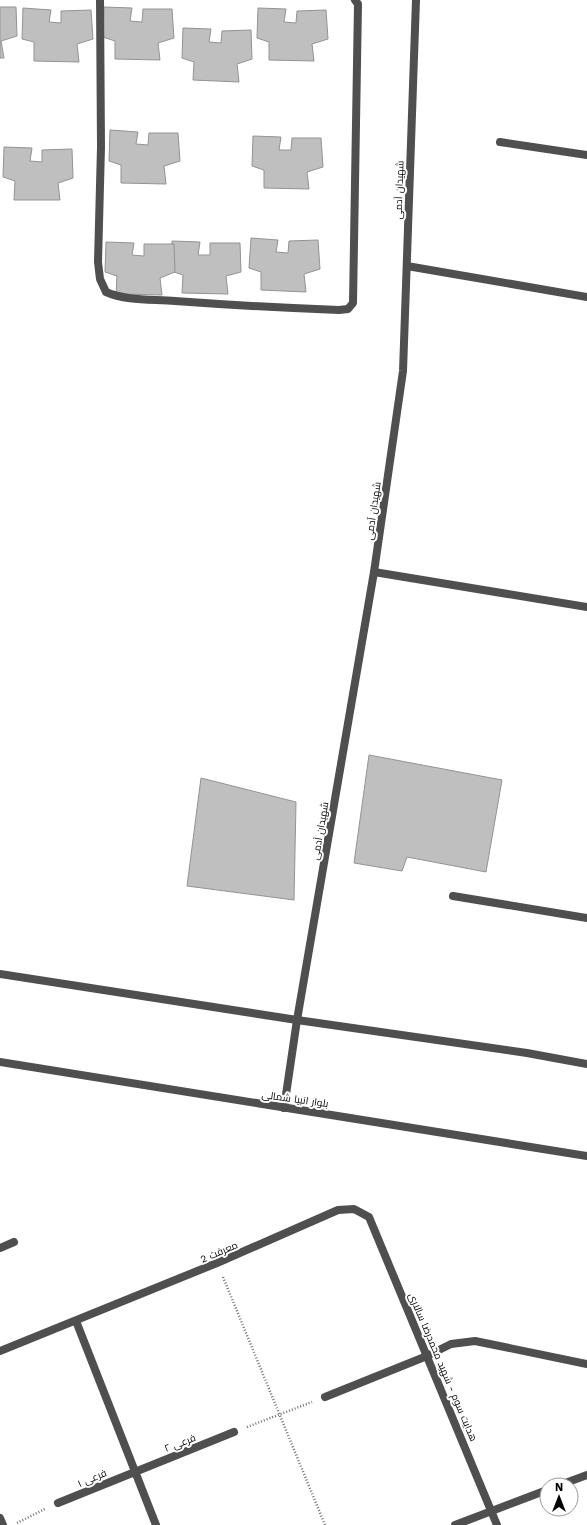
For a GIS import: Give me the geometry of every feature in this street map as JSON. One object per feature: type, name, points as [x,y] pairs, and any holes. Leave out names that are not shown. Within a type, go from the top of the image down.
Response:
[{"type":"street","points":[[100,0],[101,147],[98,262],[100,279],[106,292],[114,295],[254,307],[339,310],[348,309],[354,303],[358,4],[355,0]]},
{"type":"street","name":"شهیدان آدمی","points":[[284,1108],[297,1020],[374,572],[403,371],[416,0]]},
{"type":"street","points":[[500,142],[587,155]]},
{"type":"street","points":[[407,266],[587,297]]},
{"type":"street","points":[[374,572],[587,607]]},
{"type":"street","points":[[453,896],[587,918]]},
{"type":"street","points":[[0,974],[297,1020],[527,1053],[587,1064]]},
{"type":"street","name":"بلوار انبیا شمالی","points":[[0,1062],[587,1156]]},
{"type":"street","name":"معرفت 2","points":[[0,1351],[217,1263],[338,1210],[354,1209],[369,1217]]},
{"type":"street","name":"هدایت سوم - شهید محمدرضا سالاری","points":[[369,1217],[497,1525]]},
{"type":"street","points":[[0,1248],[14,1242]]},
{"type":"street","points":[[76,1321],[133,1472],[156,1525]]},
{"type":"street","points":[[325,1397],[427,1356],[451,1344],[475,1341],[587,1364]]},
{"type":"street","name":"فرعی ۲","points":[[133,1472],[234,1432]]},
{"type":"street","name":"فرعی ۱","points":[[58,1503],[133,1472]]},
{"type":"street","points":[[455,1525],[539,1493]]},
{"type":"street","points":[[0,1518],[3,1525]]},
{"type":"path","points":[[217,1263],[325,1525]]},
{"type":"path","points":[[234,1432],[325,1397]]},
{"type":"path","points":[[12,1525],[58,1503]]},
{"type":"building","points":[[0,7],[16,7],[17,36],[1,41],[4,58],[0,58]]},
{"type":"building","points":[[104,7],[132,8],[130,21],[142,22],[143,9],[172,9],[174,38],[158,43],[160,60],[115,59],[115,41],[103,37]]},
{"type":"building","points":[[23,8],[51,10],[49,22],[61,23],[61,11],[91,10],[93,39],[77,44],[79,62],[34,61],[34,42],[22,39]]},
{"type":"building","points":[[258,8],[286,9],[284,22],[296,23],[297,11],[326,10],[328,39],[312,44],[314,61],[269,60],[269,42],[257,38]]},
{"type":"building","points":[[183,28],[211,29],[209,42],[221,43],[222,31],[251,30],[252,59],[237,64],[239,82],[193,80],[194,62],[182,58]]},
{"type":"building","points":[[110,130],[138,132],[136,144],[148,145],[149,133],[178,133],[180,161],[164,166],[166,184],[121,183],[121,165],[109,161]]},
{"type":"building","points":[[253,136],[281,137],[279,150],[291,150],[292,138],[321,138],[323,167],[307,172],[309,189],[264,188],[264,170],[252,166]]},
{"type":"building","points":[[4,147],[32,148],[30,161],[42,162],[42,150],[72,149],[73,178],[58,183],[60,200],[14,200],[15,181],[3,177]]},
{"type":"building","points":[[251,238],[278,240],[276,252],[288,253],[289,241],[318,240],[320,269],[304,274],[306,292],[261,290],[261,272],[249,268]]},
{"type":"building","points":[[172,241],[200,242],[198,255],[210,255],[210,243],[240,243],[241,272],[226,276],[228,294],[182,293],[183,275],[171,271]]},
{"type":"building","points":[[106,242],[134,243],[132,255],[144,256],[144,244],[174,244],[175,272],[160,278],[162,295],[116,294],[117,276],[105,272]]},
{"type":"building","points":[[369,755],[502,780],[486,872],[407,857],[402,871],[354,863]]},
{"type":"building","points":[[201,778],[296,802],[294,900],[187,886]]}]
